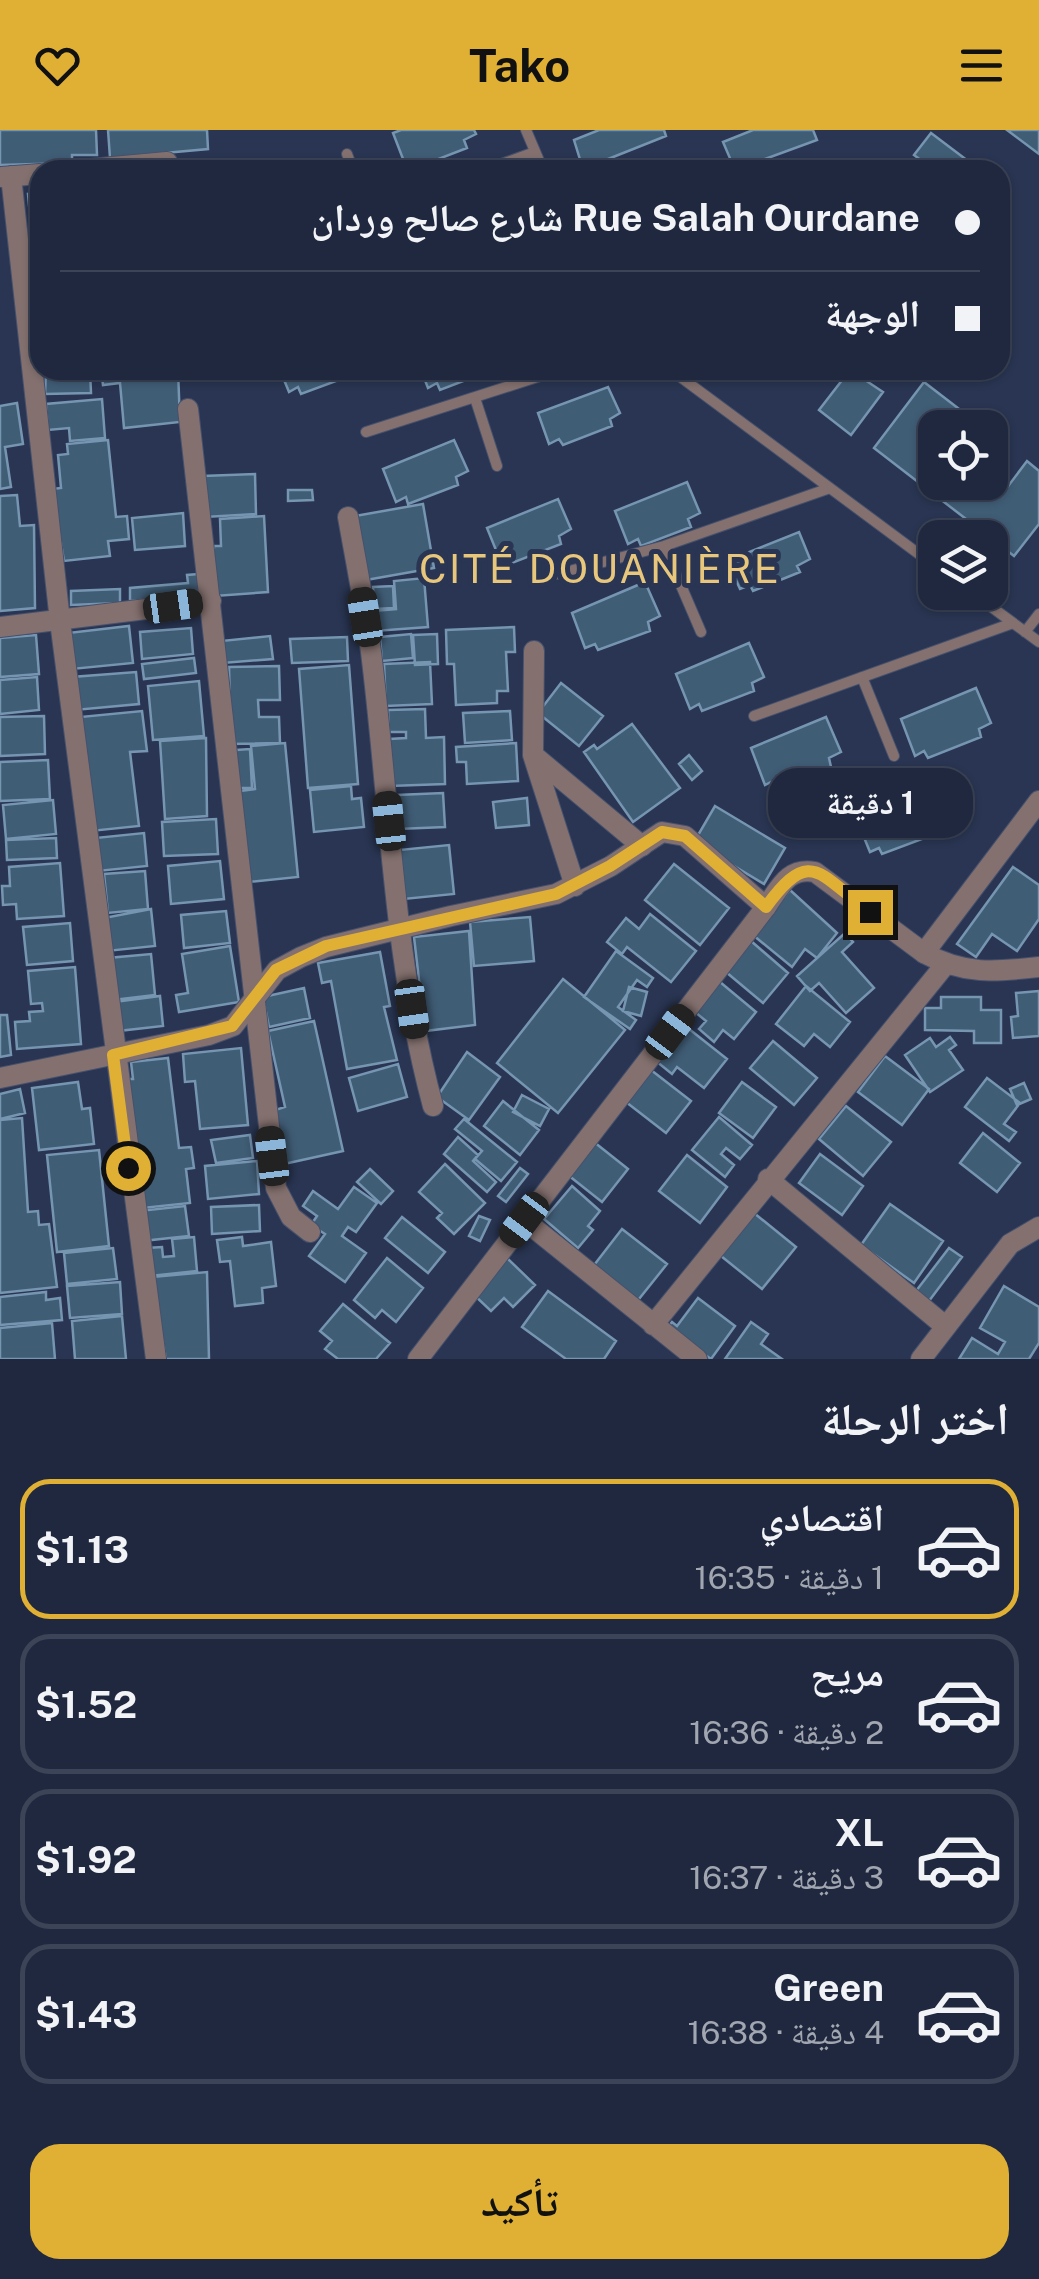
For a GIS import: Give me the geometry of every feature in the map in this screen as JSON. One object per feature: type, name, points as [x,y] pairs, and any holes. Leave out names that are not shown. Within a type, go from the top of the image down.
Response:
[{"type":"street","points":[[6,177],[30,374]]},
{"type":"street","points":[[31,380],[113,1055],[156,1359]]},
{"type":"street","points":[[188,409],[276,1188],[291,1217],[310,1232]]},
{"type":"street","points":[[348,516],[371,651],[400,931],[418,1048],[433,1106]]},
{"type":"street","points":[[0,626],[210,601]]},
{"type":"street","points":[[534,651],[533,754],[575,886]]},
{"type":"street","points":[[533,754],[642,846]]},
{"type":"street","points":[[924,953],[1039,801]]},
{"type":"street","points":[[0,1078],[232,1026],[276,970],[301,957],[326,946],[575,886],[662,832],[685,836],[766,907]]},
{"type":"street","points":[[423,1357],[788,876],[800,870],[815,872],[946,965],[984,974],[1039,967]]},
{"type":"street","points":[[653,1325],[946,965]]},
{"type":"street","points":[[768,1180],[945,1326]]},
{"type":"street","points":[[524,1220],[697,1359]]},
{"type":"street","points":[[921,1359],[1010,1244],[1039,1227]]},
{"type":"lane","points":[[526,130],[539,160]]},
{"type":"lane","points":[[513,160],[535,152]]},
{"type":"lane","points":[[347,154],[349,160]]},
{"type":"lane","points":[[366,432],[529,380]]},
{"type":"lane","points":[[684,380],[918,553]]},
{"type":"lane","points":[[475,398],[497,466]]},
{"type":"lane","points":[[558,574],[664,546],[830,488]]},
{"type":"lane","points":[[664,546],[701,632]]},
{"type":"lane","points":[[995,610],[1039,642]]},
{"type":"lane","points":[[1025,632],[1039,614]]},
{"type":"lane","points":[[754,716],[1013,623]]},
{"type":"lane","points":[[862,677],[894,756]]},
{"type":"building","points":[[0,130],[96,130],[97,155],[0,165]]},
{"type":"building","points":[[108,130],[207,130],[208,149],[110,158]]},
{"type":"building","points":[[474,130],[476,134],[464,140],[467,148],[436,160],[403,160],[393,133]]},
{"type":"building","points":[[599,130],[664,130],[666,136],[606,160],[580,160],[574,140]]},
{"type":"building","points":[[753,130],[813,130],[817,140],[762,160],[731,160],[723,142]]},
{"type":"building","points":[[1007,130],[1039,130],[1039,154]]},
{"type":"building","points":[[931,133],[967,160],[921,160],[914,155]]},
{"type":"building","points":[[46,380],[90,380],[91,393],[45,394]]},
{"type":"building","points":[[102,380],[178,380],[180,422],[124,428],[120,383],[103,385]]},
{"type":"building","points":[[284,380],[339,380],[301,394],[298,387],[289,392]]},
{"type":"building","points":[[425,380],[466,380],[440,390],[437,383],[428,388]]},
{"type":"building","points":[[842,380],[865,380],[883,392],[851,435],[819,410]]},
{"type":"building","points":[[924,382],[960,410],[918,410],[918,482],[874,448]]},
{"type":"building","points":[[608,387],[620,413],[610,419],[612,426],[563,445],[559,439],[549,444],[538,413]]},
{"type":"building","points":[[102,399],[105,438],[70,441],[69,428],[48,430],[46,404]]},
{"type":"building","points":[[17,403],[23,444],[5,447],[11,487],[0,489],[0,406]]},
{"type":"building","points":[[108,440],[116,517],[127,516],[129,539],[108,541],[110,556],[64,561],[52,489],[61,488],[58,455],[68,454],[67,444]]},
{"type":"building","points":[[454,440],[468,471],[456,477],[458,485],[408,504],[406,497],[396,502],[383,469]]},
{"type":"building","points":[[1027,461],[1039,471],[1039,524],[1014,556],[1008,551],[1008,520],[967,520],[941,500],[1008,500],[1008,486]]},
{"type":"building","points":[[255,474],[256,514],[205,517],[203,476]]},
{"type":"building","points":[[687,482],[700,513],[688,519],[691,527],[641,546],[638,539],[628,544],[615,511]]},
{"type":"building","points":[[288,490],[312,490],[313,500],[288,501]]},
{"type":"building","points":[[17,495],[20,526],[34,525],[35,608],[0,611],[0,496]]},
{"type":"building","points":[[558,499],[571,529],[559,536],[561,544],[512,563],[509,555],[500,560],[487,528]]},
{"type":"building","points":[[423,504],[434,568],[366,580],[355,516]]},
{"type":"building","points":[[183,513],[185,546],[135,550],[132,518]]},
{"type":"building","points":[[264,516],[268,592],[215,596],[213,561],[214,546],[221,546],[220,519]]},
{"type":"building","points":[[799,532],[810,559],[797,566],[800,572],[753,591],[750,585],[740,589],[727,561]]},
{"type":"building","points":[[198,574],[199,595],[130,601],[130,588],[188,583],[187,575]]},
{"type":"building","points":[[424,578],[428,627],[375,631],[373,611],[396,609],[394,581]]},
{"type":"building","points":[[645,582],[660,616],[648,622],[650,631],[598,650],[595,644],[585,648],[572,613]]},
{"type":"building","points":[[393,586],[394,608],[374,609],[373,587]]},
{"type":"building","points":[[120,589],[120,603],[71,605],[71,591]]},
{"type":"building","points":[[129,626],[133,663],[72,669],[68,633]]},
{"type":"building","points":[[514,627],[515,652],[506,652],[508,691],[497,691],[497,703],[456,705],[454,664],[447,664],[446,630]]},
{"type":"building","points":[[191,628],[193,654],[142,659],[140,632]]},
{"type":"building","points":[[411,634],[413,658],[382,661],[380,637]]},
{"type":"building","points":[[437,634],[438,664],[415,665],[413,635]]},
{"type":"building","points":[[36,635],[39,674],[0,677],[0,638]]},
{"type":"building","points":[[270,636],[273,659],[223,663],[221,641]]},
{"type":"building","points":[[347,637],[348,661],[292,663],[290,639]]},
{"type":"building","points":[[749,643],[764,677],[752,683],[754,691],[702,711],[699,704],[690,709],[676,674]]},
{"type":"building","points":[[194,658],[196,673],[144,679],[142,664]]},
{"type":"building","points":[[430,662],[432,704],[386,706],[384,664]]},
{"type":"building","points":[[349,665],[358,784],[308,788],[299,669]]},
{"type":"building","points":[[279,666],[280,700],[258,700],[259,717],[279,717],[280,743],[231,744],[229,667]]},
{"type":"building","points":[[136,672],[139,704],[75,710],[72,677]]},
{"type":"building","points":[[37,677],[39,710],[0,714],[0,680]]},
{"type":"building","points":[[199,681],[204,736],[153,740],[148,686]]},
{"type":"building","points":[[561,683],[603,716],[579,746],[538,713]]},
{"type":"building","points":[[976,688],[991,723],[979,729],[981,737],[928,758],[924,751],[915,756],[901,719]]},
{"type":"building","points":[[425,709],[426,738],[444,737],[445,784],[390,786],[389,739],[406,738],[406,732],[389,732],[388,710]]},
{"type":"building","points":[[142,711],[147,751],[130,752],[139,826],[91,831],[80,717]]},
{"type":"building","points":[[510,711],[512,740],[465,743],[463,713]]},
{"type":"building","points":[[44,716],[45,754],[0,756],[0,717]]},
{"type":"building","points":[[826,717],[841,752],[829,758],[831,767],[778,787],[775,780],[765,785],[751,748]]},
{"type":"building","points":[[632,724],[680,788],[633,822],[584,752],[594,745],[597,749]]},
{"type":"building","points":[[206,738],[207,816],[165,819],[160,741]]},
{"type":"building","points":[[285,743],[298,877],[249,882],[240,791],[255,789],[251,746]]},
{"type":"building","points":[[516,743],[518,781],[467,784],[466,762],[457,762],[456,747]]},
{"type":"building","points":[[250,749],[252,788],[238,788],[236,750]]},
{"type":"building","points":[[689,755],[702,771],[692,780],[679,764]]},
{"type":"building","points":[[48,760],[50,799],[0,801],[0,762]]},
{"type":"building","points":[[931,781],[948,818],[936,825],[938,833],[882,854],[879,848],[870,852],[854,813]]},
{"type":"building","points":[[351,786],[352,799],[361,798],[364,827],[314,832],[310,790]]},
{"type":"building","points":[[443,793],[445,827],[398,829],[397,795]]},
{"type":"building","points":[[527,798],[529,825],[496,828],[493,802]]},
{"type":"building","points":[[53,800],[56,834],[6,839],[3,805]]},
{"type":"building","points":[[715,806],[785,848],[764,884],[694,842]]},
{"type":"building","points":[[216,819],[218,854],[164,856],[162,822]]},
{"type":"building","points":[[144,833],[147,866],[98,871],[95,838]]},
{"type":"building","points":[[56,838],[57,858],[7,860],[6,840]]},
{"type":"building","points":[[449,845],[454,894],[404,899],[399,850]]},
{"type":"building","points":[[220,861],[224,899],[171,904],[168,866]]},
{"type":"building","points":[[60,863],[64,916],[17,919],[16,904],[3,905],[2,886],[10,886],[9,867]]},
{"type":"building","points":[[674,864],[729,908],[700,945],[645,900]]},
{"type":"building","points":[[1013,867],[1039,885],[1039,919],[1017,951],[992,934],[976,957],[957,944]]},
{"type":"building","points":[[145,871],[148,909],[108,913],[104,874]]},
{"type":"building","points":[[790,890],[837,933],[817,958],[805,949],[792,967],[753,935]]},
{"type":"building","points":[[151,909],[155,946],[107,951],[104,918]]},
{"type":"building","points":[[226,911],[230,943],[184,948],[181,915]]},
{"type":"building","points":[[650,914],[696,951],[671,982],[627,947],[622,954],[607,942],[626,918],[639,929]]},
{"type":"building","points":[[530,917],[534,961],[474,966],[470,922]]},
{"type":"building","points":[[70,923],[73,961],[27,965],[23,927]]},
{"type":"building","points":[[469,931],[475,1025],[425,1031],[414,937]]},
{"type":"building","points":[[845,933],[853,942],[842,952],[874,988],[846,1013],[819,983],[810,991],[797,976]]},
{"type":"building","points":[[751,941],[788,973],[763,1003],[726,972]]},
{"type":"building","points":[[230,946],[239,1002],[179,1012],[176,995],[188,993],[182,954]]},
{"type":"building","points":[[616,951],[653,978],[647,987],[637,980],[618,1007],[636,1020],[630,1029],[584,997]]},
{"type":"building","points":[[380,952],[390,1006],[384,1007],[397,1060],[347,1069],[331,981],[322,983],[318,963]]},
{"type":"building","points":[[151,954],[155,995],[113,1000],[108,958]]},
{"type":"building","points":[[75,967],[81,1044],[17,1049],[15,1022],[30,1021],[29,1012],[43,1011],[42,1003],[31,1004],[28,971]]},
{"type":"building","points":[[563,979],[625,1030],[558,1113],[497,1063]]},
{"type":"building","points":[[720,982],[756,1012],[734,1039],[723,1030],[714,1042],[699,1029],[706,1021],[695,1012]]},
{"type":"building","points":[[806,986],[850,1022],[830,1047],[814,1034],[804,1046],[776,1024]]},
{"type":"building","points":[[629,987],[647,992],[641,1016],[623,1011]]},
{"type":"building","points":[[304,988],[310,1018],[269,1027],[263,997]]},
{"type":"building","points":[[1039,991],[1039,1036],[1013,1038],[1011,1017],[1018,1016],[1016,993]]},
{"type":"building","points":[[160,996],[163,1026],[118,1031],[114,1002]]},
{"type":"building","points":[[941,997],[981,997],[981,1010],[1001,1010],[1001,1043],[974,1043],[974,1031],[925,1030],[925,1008],[941,1008]]},
{"type":"building","points":[[0,1015],[7,1015],[11,1055],[0,1057]]},
{"type":"building","points":[[314,1021],[343,1151],[284,1164],[272,1111],[285,1107],[268,1031]]},
{"type":"building","points":[[684,1025],[727,1059],[704,1088],[677,1067],[672,1074],[656,1061]]},
{"type":"building","points":[[950,1037],[956,1045],[949,1050],[963,1070],[930,1092],[905,1055],[930,1038],[936,1047]]},
{"type":"building","points":[[773,1041],[817,1078],[794,1105],[750,1068]]},
{"type":"building","points":[[241,1048],[248,1125],[200,1129],[195,1081],[185,1082],[183,1054]]},
{"type":"building","points":[[467,1052],[500,1077],[469,1120],[437,1097]]},
{"type":"building","points":[[885,1056],[929,1089],[902,1125],[858,1092]]},
{"type":"building","points":[[168,1058],[179,1148],[191,1147],[194,1168],[186,1169],[190,1203],[143,1208],[126,1079],[133,1079],[131,1062]]},
{"type":"building","points":[[398,1064],[407,1097],[358,1111],[349,1078]]},
{"type":"building","points":[[651,1070],[691,1101],[666,1133],[626,1102]]},
{"type":"building","points":[[987,1078],[1020,1103],[1004,1124],[1016,1132],[1009,1141],[965,1107]]},
{"type":"building","points":[[78,1082],[82,1109],[90,1108],[94,1144],[39,1150],[32,1088]]},
{"type":"building","points":[[742,1082],[776,1107],[753,1138],[719,1113]]},
{"type":"building","points":[[1024,1083],[1031,1099],[1017,1105],[1010,1089]]},
{"type":"building","points":[[20,1089],[25,1113],[0,1119],[0,1094]]},
{"type":"building","points":[[522,1095],[549,1109],[540,1126],[513,1112]]},
{"type":"building","points":[[503,1101],[539,1130],[520,1155],[484,1126]]},
{"type":"building","points":[[846,1106],[891,1142],[863,1176],[819,1139]]},
{"type":"building","points":[[719,1117],[752,1145],[740,1159],[726,1148],[721,1154],[734,1165],[725,1177],[692,1150]]},
{"type":"building","points":[[22,1118],[28,1212],[38,1211],[39,1225],[49,1224],[57,1287],[0,1293],[0,1120]]},
{"type":"building","points":[[464,1119],[517,1162],[501,1181],[475,1159],[482,1151],[455,1129]]},
{"type":"building","points":[[983,1133],[1020,1163],[997,1192],[960,1163]]},
{"type":"building","points":[[250,1135],[253,1158],[216,1163],[211,1140]]},
{"type":"building","points":[[458,1137],[478,1155],[473,1161],[496,1182],[487,1192],[444,1154]]},
{"type":"building","points":[[594,1142],[628,1169],[602,1202],[568,1175]]},
{"type":"building","points":[[99,1150],[109,1246],[57,1252],[47,1155]]},
{"type":"building","points":[[820,1154],[863,1186],[842,1215],[799,1183]]},
{"type":"building","points":[[687,1155],[727,1187],[700,1223],[659,1191]]},
{"type":"building","points":[[257,1161],[259,1194],[208,1199],[205,1166]]},
{"type":"building","points":[[445,1164],[485,1203],[454,1234],[437,1218],[442,1213],[419,1192]]},
{"type":"building","points":[[520,1168],[528,1174],[506,1202],[498,1196]]},
{"type":"building","points":[[370,1169],[393,1191],[381,1204],[357,1182]]},
{"type":"building","points":[[572,1186],[600,1211],[588,1226],[593,1230],[578,1248],[544,1219]]},
{"type":"building","points":[[354,1187],[377,1203],[356,1232],[348,1227],[342,1236],[366,1253],[345,1282],[309,1256],[325,1234],[311,1225],[317,1216],[303,1206],[313,1191],[338,1209]]},
{"type":"building","points":[[890,1204],[943,1241],[914,1283],[861,1245]]},
{"type":"building","points":[[259,1205],[260,1231],[212,1234],[211,1207]]},
{"type":"building","points":[[185,1206],[189,1236],[142,1241],[139,1211]]},
{"type":"building","points":[[754,1213],[796,1247],[762,1289],[721,1256]]},
{"type":"building","points":[[479,1216],[490,1220],[480,1241],[469,1236]]},
{"type":"building","points":[[402,1217],[445,1252],[428,1273],[385,1238]]},
{"type":"building","points":[[622,1229],[667,1264],[635,1304],[591,1269]]},
{"type":"building","points":[[194,1237],[197,1271],[150,1276],[147,1248],[162,1247],[163,1257],[174,1256],[172,1239]]},
{"type":"building","points":[[242,1237],[243,1246],[271,1242],[276,1286],[262,1288],[263,1303],[235,1306],[230,1261],[220,1262],[217,1240]]},
{"type":"building","points":[[113,1248],[117,1279],[67,1284],[64,1253]]},
{"type":"building","points":[[949,1248],[962,1257],[929,1301],[916,1291]]},
{"type":"building","points":[[387,1258],[423,1288],[396,1322],[382,1310],[375,1318],[354,1300]]},
{"type":"building","points":[[507,1258],[535,1285],[513,1307],[504,1298],[491,1311],[473,1294]]},
{"type":"building","points":[[207,1272],[209,1359],[166,1359],[152,1277]]},
{"type":"building","points":[[120,1282],[122,1314],[70,1318],[67,1286]]},
{"type":"building","points":[[1004,1286],[1039,1307],[1039,1343],[1029,1359],[959,1359],[972,1338],[998,1354],[1005,1342],[980,1328]]},
{"type":"building","points":[[548,1291],[616,1341],[604,1359],[566,1359],[522,1327]]},
{"type":"building","points":[[46,1292],[46,1300],[60,1298],[62,1320],[0,1325],[0,1297]]},
{"type":"building","points":[[698,1298],[735,1326],[711,1359],[667,1328],[672,1322],[677,1326]]},
{"type":"building","points":[[343,1304],[390,1343],[376,1359],[338,1359],[325,1349],[332,1341],[320,1331]]},
{"type":"building","points":[[122,1316],[126,1359],[75,1359],[72,1321]]},
{"type":"building","points":[[751,1322],[768,1334],[761,1344],[782,1359],[725,1359]]},
{"type":"building","points":[[52,1323],[55,1359],[0,1359],[0,1328]]},
{"type":"district","name":"CITÉ DOUANIÈRE","points":[[600,569]]},
{"type":"route","points":[[128,1168],[113,1055],[209,1035],[232,1026],[276,970],[326,946],[556,894],[610,866],[662,832],[685,836],[766,907],[788,876],[800,870],[815,872],[870,912]]}]
